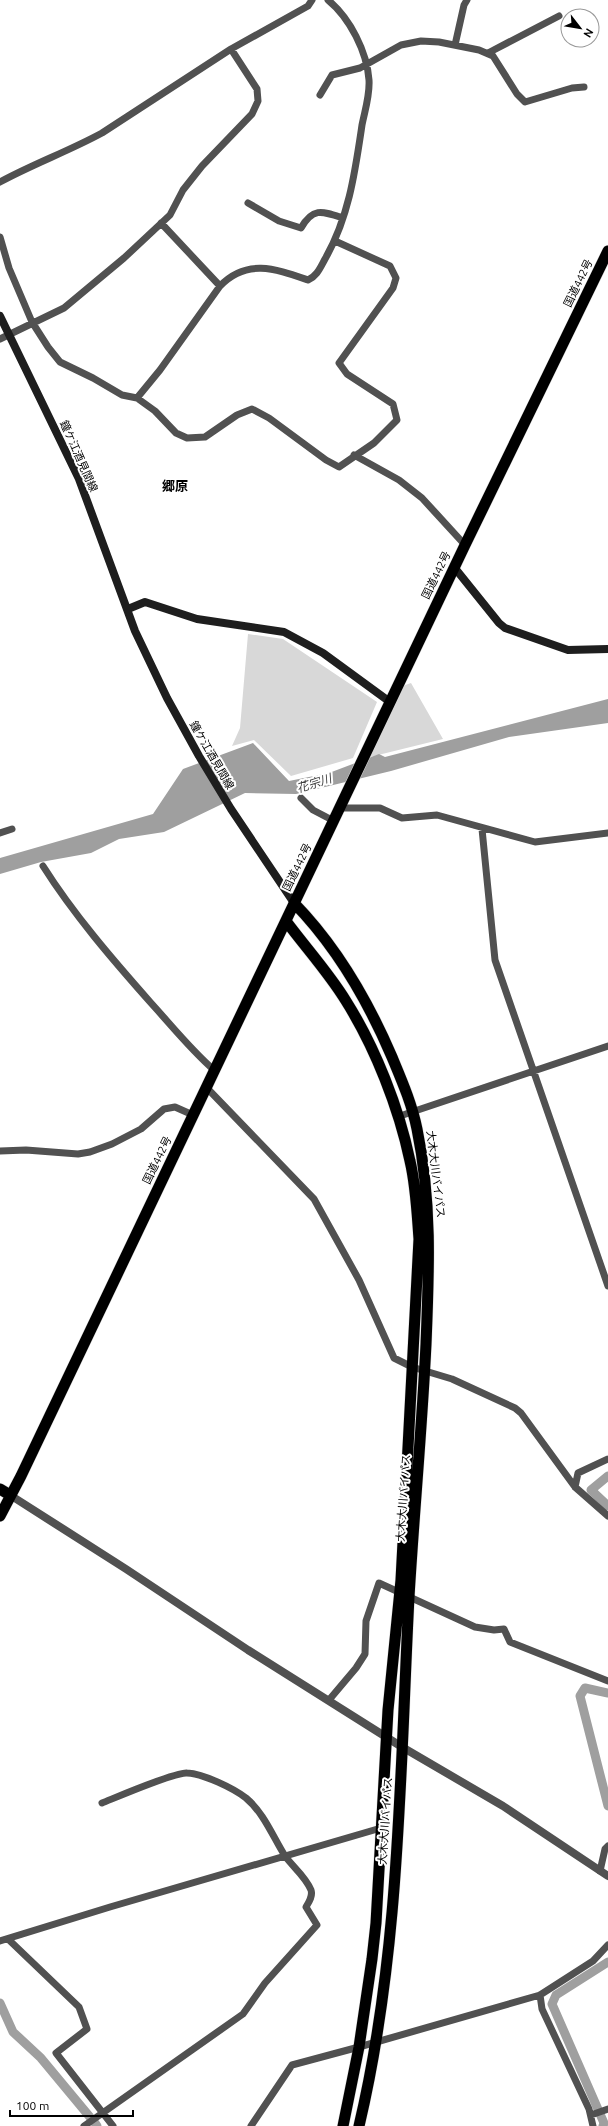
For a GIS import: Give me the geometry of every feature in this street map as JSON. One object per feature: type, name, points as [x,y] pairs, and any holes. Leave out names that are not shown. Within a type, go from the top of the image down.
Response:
[{"type":"highway","name":"国道442号","points":[[0,1516],[21,1476],[352,784],[454,567],[608,250]]},
{"type":"highway","name":"大木大川バイパス","points":[[298,895],[311,920],[335,952],[361,992],[387,1044],[413,1111],[428,1209],[429,1275],[424,1371],[405,1595],[392,1673],[388,1710],[372,1959],[359,2047],[343,2126]]},
{"type":"highway","name":"大木大川バイパス","points":[[286,921],[345,1000],[367,1037],[384,1076],[410,1160],[416,1196],[419,1239],[412,1367],[405,1595],[406,1674],[391,1926],[377,2042],[359,2126]]},
{"type":"highway","points":[[0,1489],[10,1495]]},
{"type":"main road","name":"鐘ケ江酒見間線","points":[[0,316],[42,398],[79,479],[128,610],[134,631],[199,756],[231,809],[298,895]]},
{"type":"main road","points":[[454,567],[499,624],[505,628],[568,650],[608,648]]},
{"type":"main road","points":[[128,610],[145,602],[197,619],[284,632],[323,653],[390,702]]},
{"type":"street","points":[[0,182],[29,166],[83,144],[102,133],[231,49],[308,6],[312,0]]},
{"type":"street","points":[[137,398],[160,370],[220,286],[230,275],[246,269],[255,268],[281,271],[308,280],[314,277],[335,241],[344,218],[351,193],[369,80],[367,64],[356,37],[336,7],[328,0]]},
{"type":"street","points":[[455,45],[467,0]]},
{"type":"street","points":[[488,53],[559,16]]},
{"type":"street","points":[[320,95],[332,75],[360,68],[401,45],[421,41],[455,45],[488,53],[499,64],[517,94],[525,102],[572,88],[584,87]]},
{"type":"street","points":[[0,339],[8,334],[33,324],[75,301],[161,223],[174,208],[183,190],[202,166],[242,125],[256,106],[257,89],[231,49]]},
{"type":"street","points":[[248,203],[279,221],[301,228],[311,214],[319,212],[344,218]]},
{"type":"street","points":[[161,223],[220,286]]},
{"type":"street","points":[[0,237],[9,268],[33,324],[60,362],[93,378],[122,395],[137,398],[155,411],[176,432],[187,438],[205,437],[237,415],[252,409],[269,418],[334,465],[339,467],[354,455],[374,443],[397,420],[393,404],[347,374],[339,363],[393,288],[396,278],[390,266],[335,241]]},
{"type":"street","points":[[354,455],[399,480],[422,498],[465,545]]},
{"type":"street","points":[[301,798],[313,810],[334,821]]},
{"type":"street","points":[[340,808],[380,808],[402,818],[436,816],[535,842],[608,833]]},
{"type":"street","points":[[0,833],[12,829]]},
{"type":"street","points":[[482,829],[495,960],[608,1286]]},
{"type":"street","points":[[43,866],[61,893],[122,970],[199,1057],[214,1070]]},
{"type":"street","points":[[397,1117],[608,1046]]},
{"type":"street","points":[[206,1087],[314,1198],[359,1280],[394,1358],[412,1367],[452,1379],[515,1408],[521,1413],[575,1487],[608,1516]]},
{"type":"street","points":[[0,1151],[16,1150],[78,1154],[90,1152],[112,1144],[141,1129],[164,1109],[175,1107],[193,1115]]},
{"type":"street","points":[[575,1487],[578,1473],[608,1459]]},
{"type":"street","points":[[10,1495],[248,1650],[402,1747],[502,1806],[608,1876]]},
{"type":"street","points":[[328,1700],[362,1662],[365,1654],[366,1622],[379,1583],[482,1629],[504,1629],[510,1642],[608,1681]]},
{"type":"street","points":[[84,2126],[243,2014],[265,1983],[317,1925],[306,1907],[310,1899],[311,1891],[286,1856],[269,1828],[246,1799],[232,1790],[192,1773],[180,1774],[102,1803]]},
{"type":"street","points":[[0,1941],[110,1907],[381,1828]]},
{"type":"street","points":[[600,1871],[605,1849],[608,1846]]},
{"type":"street","points":[[8,1939],[79,2007],[87,2029],[56,2053],[113,2126]]},
{"type":"street","points":[[251,2126],[292,2065],[377,2042],[540,1994],[593,1961],[608,1945]]},
{"type":"street","points":[[540,1994],[542,2009],[594,2114],[593,2126]]},
{"type":"street","points":[[594,2114],[607,2109]]},
{"type":"shaded area","points":[[248,634],[283,639],[377,702],[353,758],[291,776],[254,740],[232,746],[240,728]]},
{"type":"shaded area","points":[[411,683],[443,739],[370,757],[397,688]]},
{"type":"water","name":"花宗川","points":[[608,699],[608,723],[509,737],[391,771],[296,794],[245,793],[164,832],[119,839],[91,853],[41,862],[0,874],[0,858],[153,814],[183,769],[253,743],[289,781],[329,773],[379,754],[385,757]]},
{"type":"waterway","points":[[608,1476],[591,1490],[608,1506]]},
{"type":"waterway","points":[[608,1693],[585,1688],[580,1696],[608,1806]]},
{"type":"waterway","points":[[603,2126],[604,2123],[552,2004],[556,1995],[608,1962]]},
{"type":"waterway","points":[[0,2003],[13,2032],[41,2058],[90,2117]]},
{"type":"district","name":"郷原","points":[[175,486]]}]
